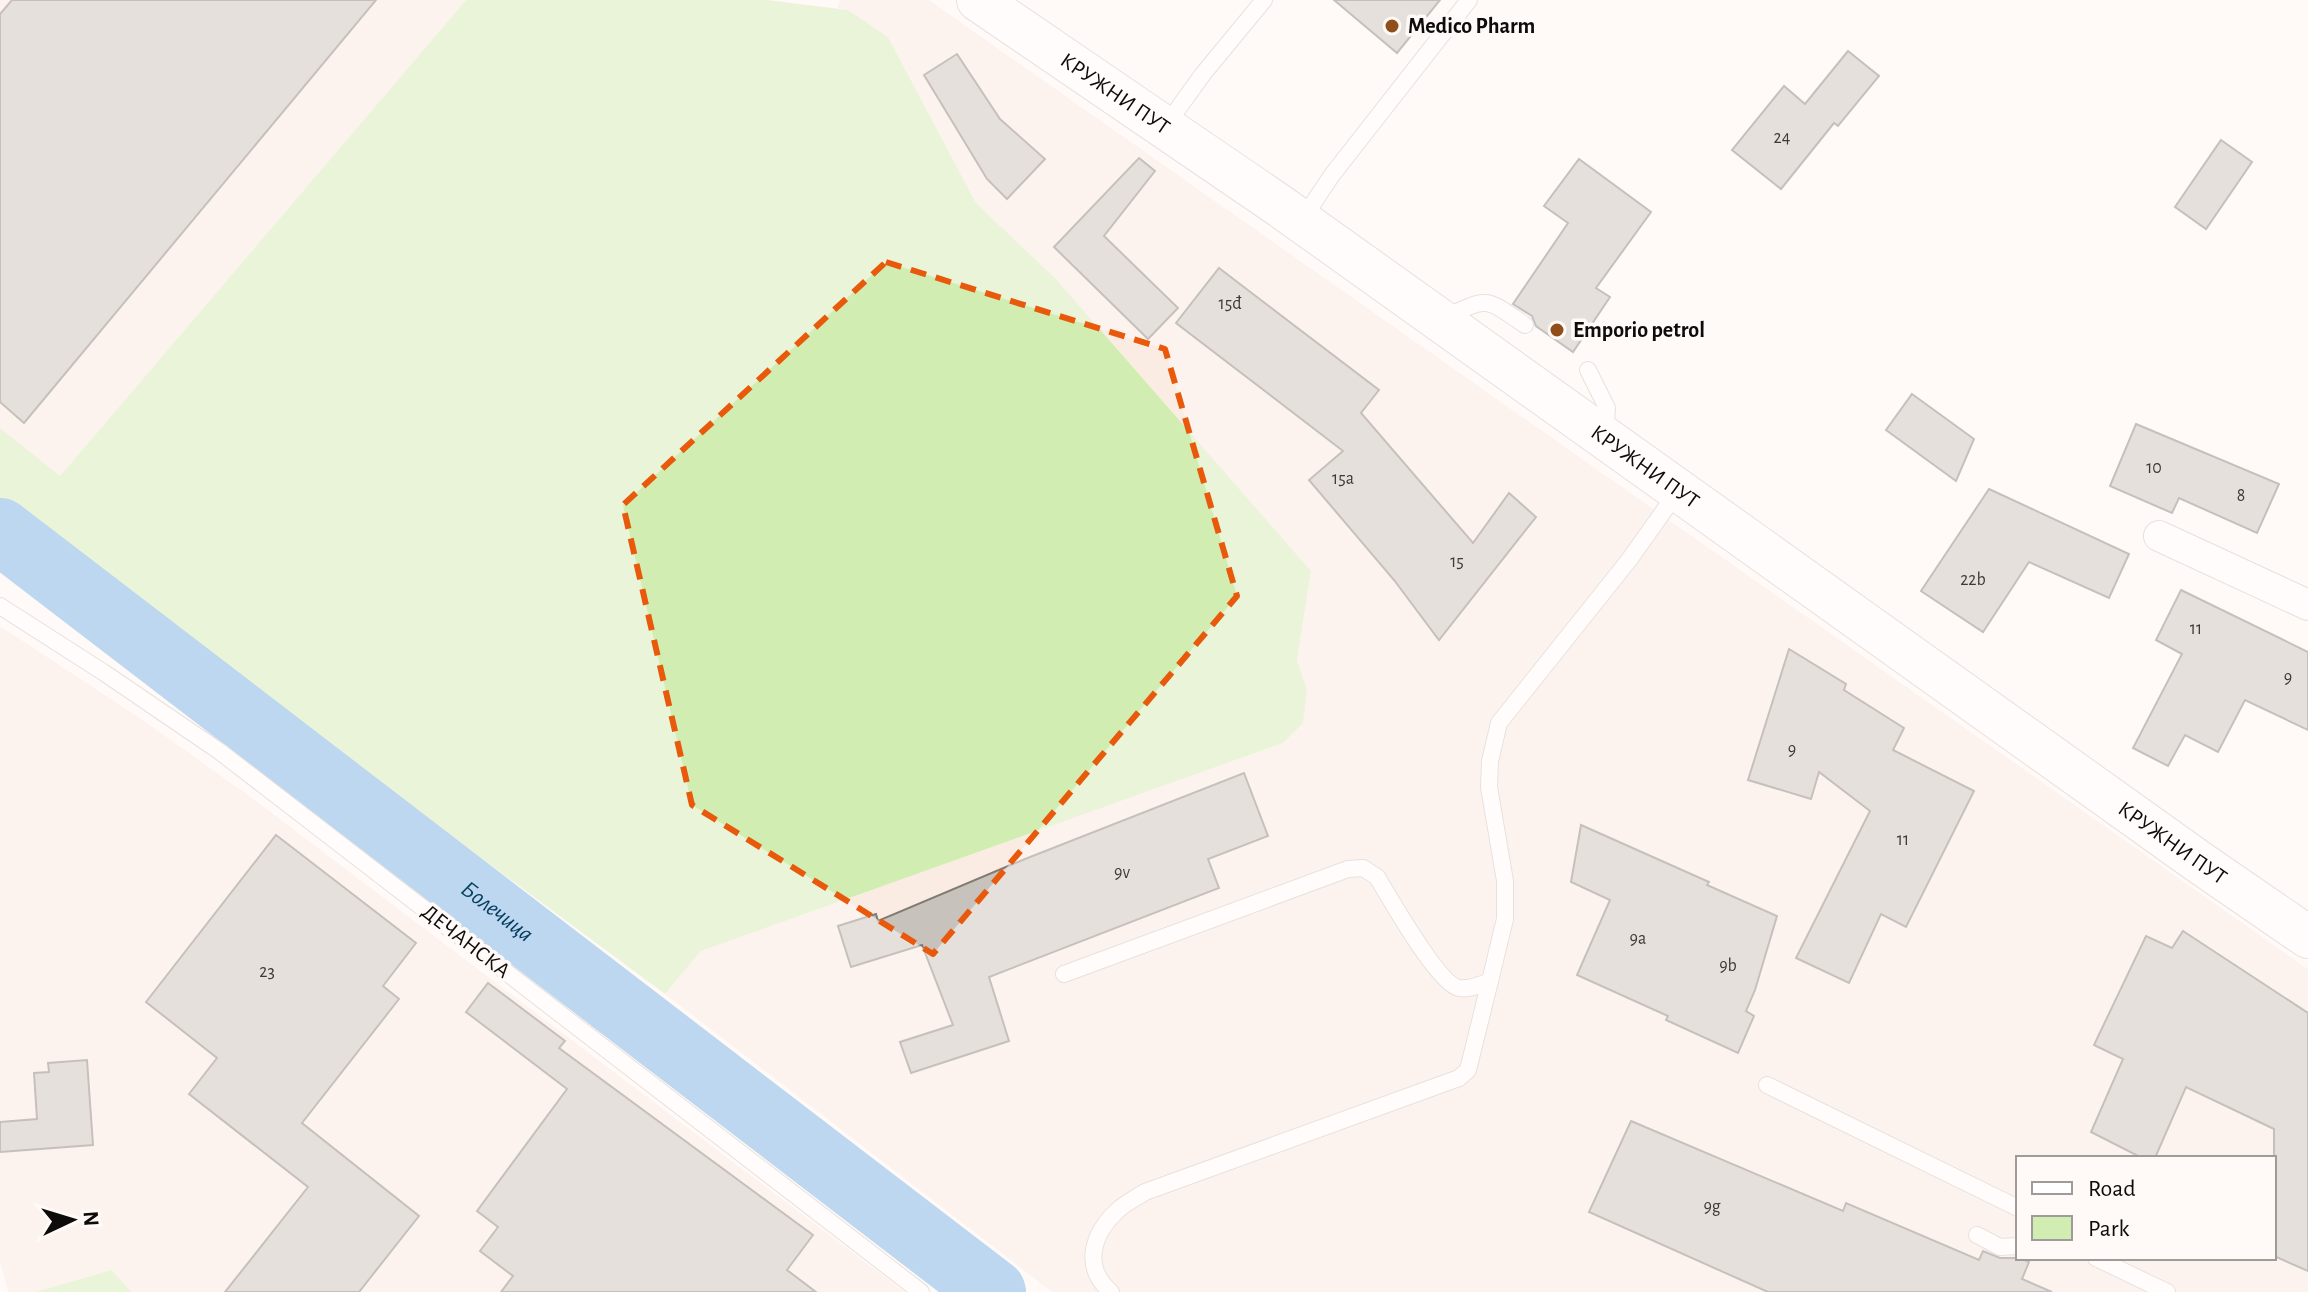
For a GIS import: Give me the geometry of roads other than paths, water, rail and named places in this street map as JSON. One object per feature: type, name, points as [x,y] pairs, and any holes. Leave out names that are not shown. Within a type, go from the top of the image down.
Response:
[{"type":"main road","name":"КРУЖНИ ПУТ","points":[[978,0],[1302,221],[2308,937]]},
{"type":"street","points":[[2159,536],[2308,605]]},
{"type":"lane","points":[[1163,128],[1264,0]]},
{"type":"lane","points":[[1302,221],[1332,175],[1469,0]]},
{"type":"lane","points":[[1440,320],[1481,301],[1495,305],[1525,325]]},
{"type":"lane","points":[[1588,370],[1607,408],[1604,438]]},
{"type":"lane","points":[[1111,1292],[1100,1282],[1092,1255],[1101,1233],[1118,1209],[1145,1192],[1459,1078],[1468,1070],[1505,919],[1505,881],[1489,787],[1490,761],[1499,723],[1629,560],[1678,491]]},
{"type":"lane","name":"ДЕЧАНСКА","points":[[0,606],[219,751],[921,1292]]},
{"type":"lane","points":[[1064,974],[1348,869],[1363,868],[1377,877],[1439,974],[1456,988],[1469,989],[1490,981]]},
{"type":"lane","points":[[1767,1085],[2016,1207]]},
{"type":"lane","points":[[1977,1235],[2000,1247],[2016,1246]]},
{"type":"lane","points":[[2100,1260],[2167,1292]]},
{"type":"waterway","name":"Болечица","points":[[0,531],[993,1292]]},
{"type":"place","name":"Medico Pharm","points":[[1392,26]]},
{"type":"place","name":"Emporio petrol","points":[[1557,330]]}]
